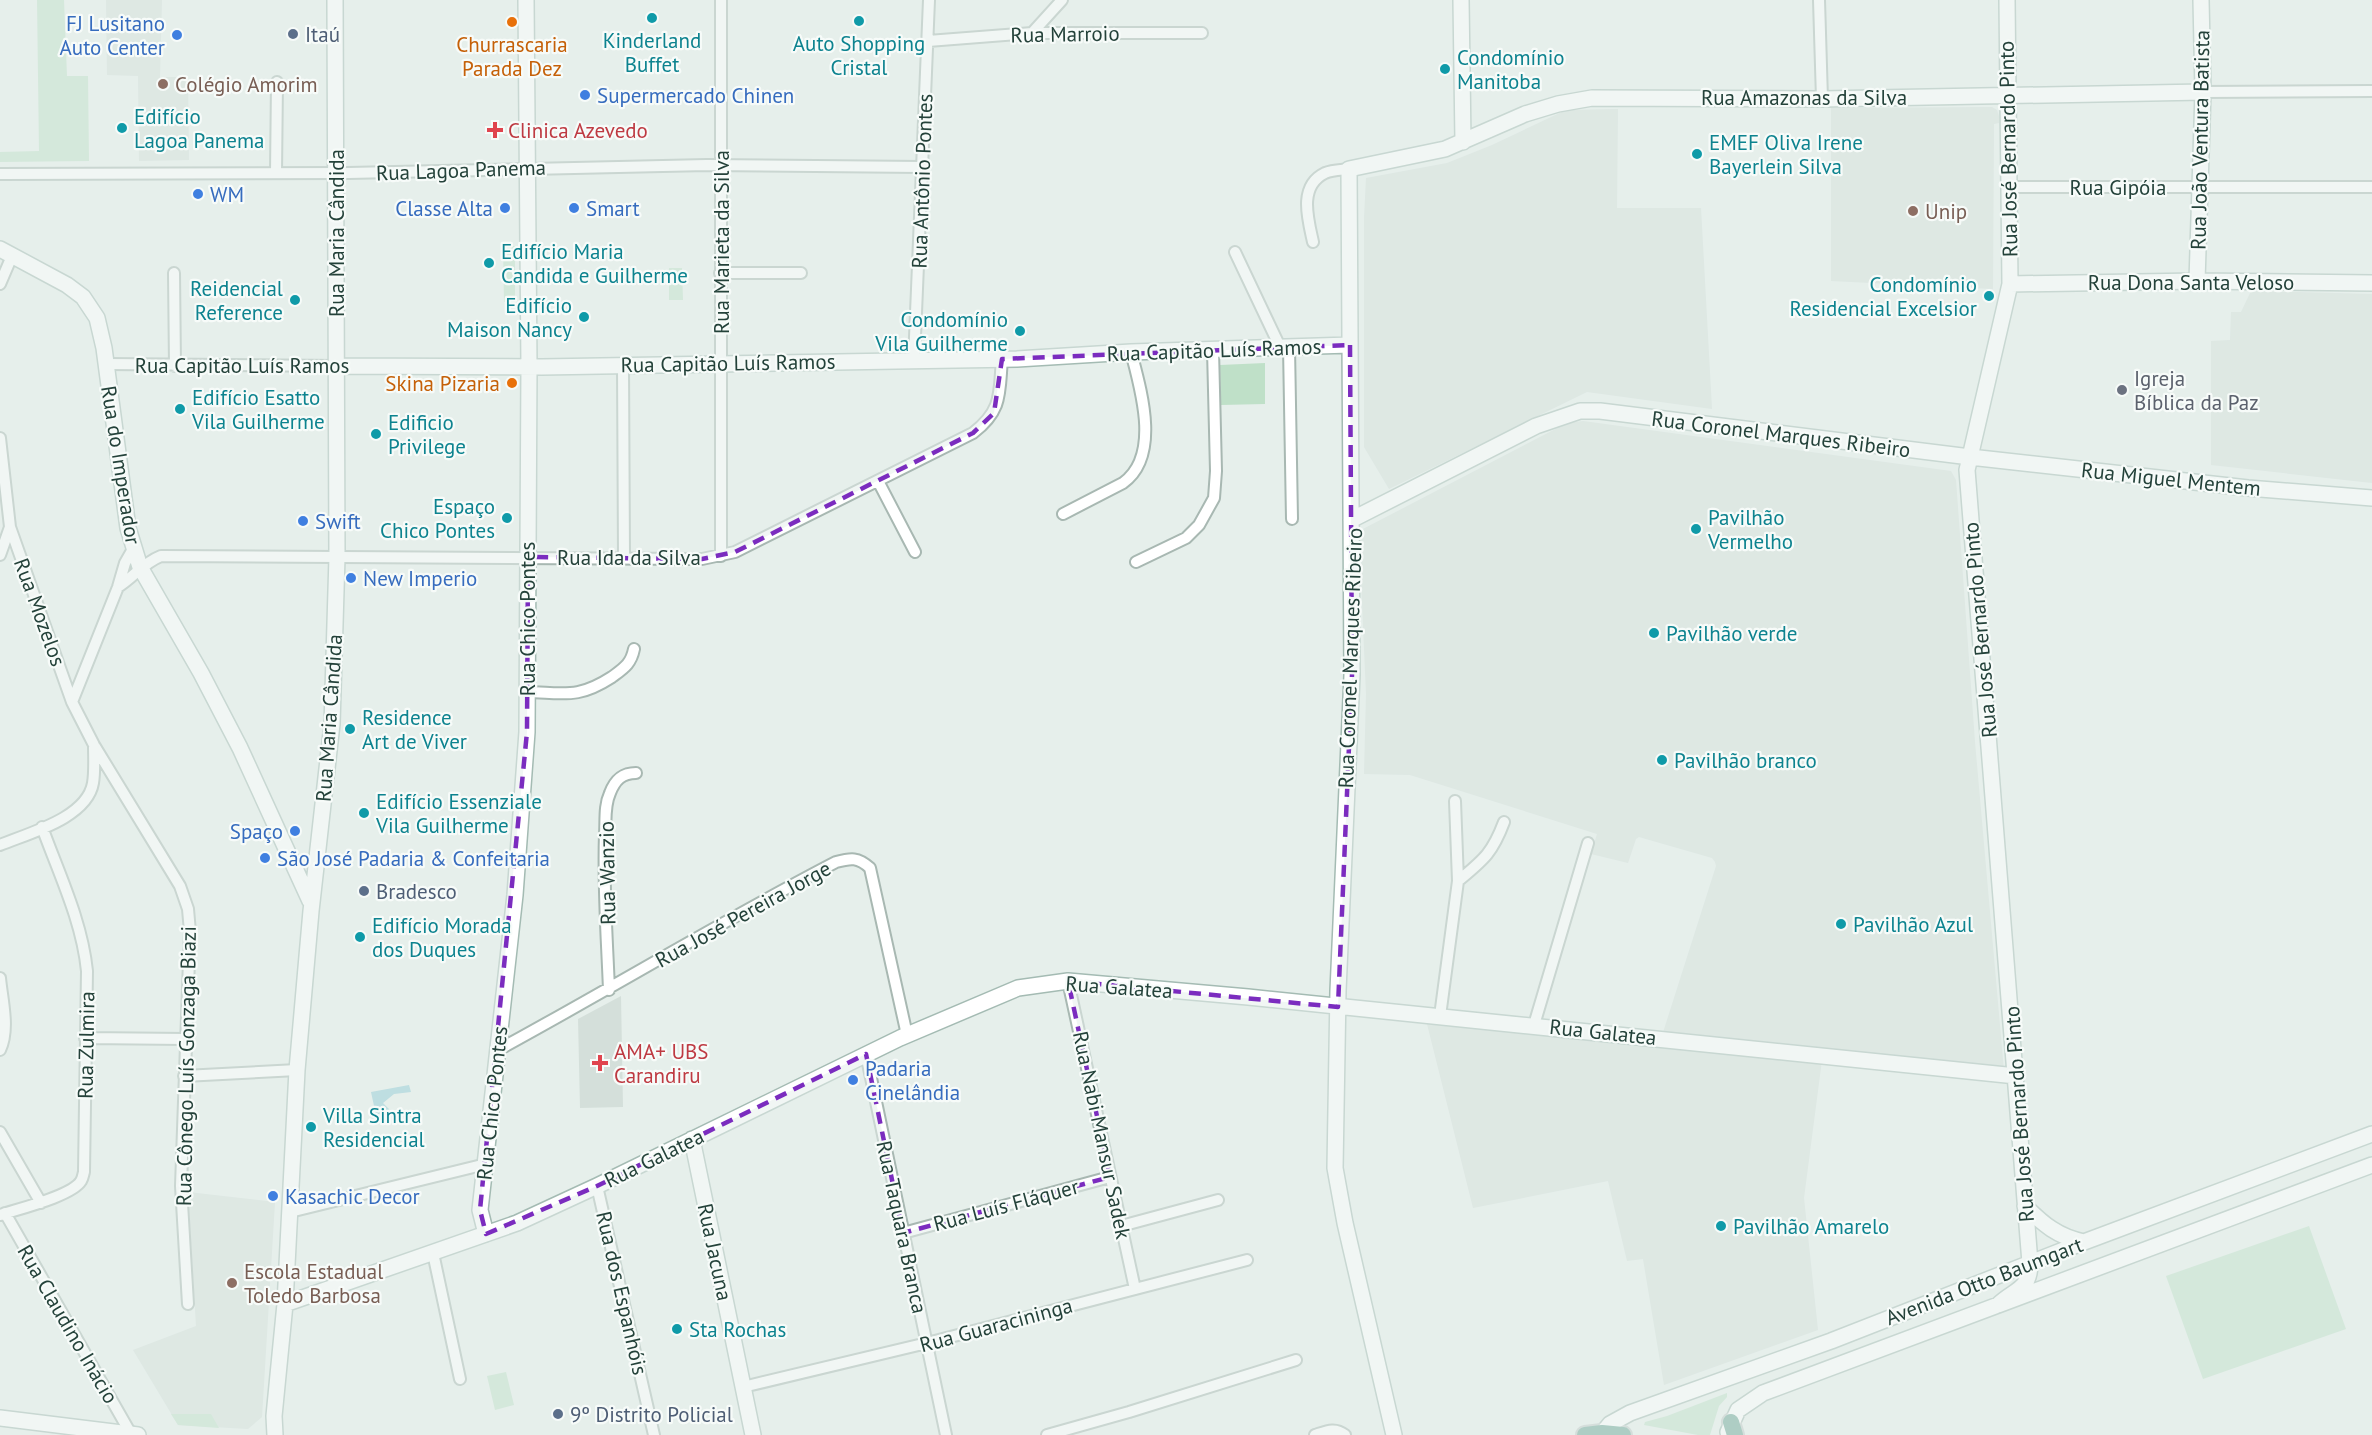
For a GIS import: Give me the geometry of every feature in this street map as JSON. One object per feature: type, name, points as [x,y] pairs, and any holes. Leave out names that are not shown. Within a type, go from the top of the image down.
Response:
[{"type":"main road","points":[[1585,1435],[1623,1435]]},
{"type":"street","name":"Rua Maria Cândida","points":[[275,1435],[274,1416],[285,1304],[297,1070],[316,853],[332,724],[338,557],[334,0]]},
{"type":"street","name":"Rua Chico Pontes","points":[[486,1234],[480,1210],[515,895],[526,732],[529,367],[526,0]]},
{"type":"street","name":"Rua Marieta da Silva","points":[[720,0],[721,556]]},
{"type":"street","name":"Rua Antônio Pontes","points":[[914,361],[929,0]]},
{"type":"street","points":[[1032,33],[1062,0]]},
{"type":"street","points":[[1461,0],[1463,142]]},
{"type":"street","points":[[1819,0],[1822,99]]},
{"type":"street","name":"Rua José Bernardo Pinto","points":[[2007,0],[2010,284],[1967,470],[2030,1263]]},
{"type":"street","name":"Rua João Ventura Batista","points":[[2197,281],[2203,92],[2201,0]]},
{"type":"street","name":"Rua Marroio","points":[[928,41],[1032,33],[1202,33]]},
{"type":"street","points":[[276,173],[277,82]]},
{"type":"street","name":"Rua Amazonas da Silva","points":[[1313,242],[1305,207],[1309,191],[1315,180],[1326,172],[1426,154],[1463,142],[1525,114],[1558,104],[1592,98],[1822,99],[2372,91]]},
{"type":"street","name":"Rua Lagoa Panema","points":[[0,174],[336,173],[721,165],[922,167]]},
{"type":"street","points":[[1349,169],[1351,520]]},
{"type":"street","name":"Rua Gipóia","points":[[2008,187],[2372,187]]},
{"type":"street","points":[[0,284],[6,252]]},
{"type":"street","name":"Rua do Imperador","points":[[6,252],[67,285],[83,297],[92,308],[102,331],[118,465],[133,549],[140,567],[201,673],[240,748],[312,903]]},
{"type":"street","points":[[1235,252],[1285,347],[1292,519]]},
{"type":"street","points":[[174,273],[175,366]]},
{"type":"street","points":[[720,273],[801,273]]},
{"type":"street","name":"Rua Dona Santa Veloso","points":[[2010,284],[2197,281],[2372,283]]},
{"type":"street","name":"Rua Capitão Luís Ramos","points":[[106,364],[529,367],[1002,359],[1131,352],[1350,345]]},
{"type":"street","points":[[1136,562],[1186,538],[1200,525],[1214,498],[1216,471],[1213,350]]},
{"type":"street","points":[[1063,514],[1124,483],[1140,466],[1144,450],[1144,401],[1131,352]]},
{"type":"street","name":"Rua Ida da Silva","points":[[140,567],[161,556],[702,559],[721,556],[752,544],[973,433],[994,413],[998,400],[1002,359]]},
{"type":"street","points":[[624,365],[624,557]]},
{"type":"street","name":"Rua Coronel Marques Ribeiro","points":[[1394,1435],[1345,1223],[1335,1168],[1338,1007],[1352,675],[1351,520],[1536,426],[1580,411],[1600,411],[1970,457]]},
{"type":"street","name":"Rua Mozelos","points":[[0,438],[10,526],[72,702],[94,745]]},
{"type":"street","name":"Rua Miguel Mentem","points":[[1970,457],[2248,488],[2372,498]]},
{"type":"street","points":[[879,481],[915,552]]},
{"type":"street","points":[[0,555],[10,526]]},
{"type":"street","points":[[72,702],[118,587],[125,563],[133,549]]},
{"type":"street","points":[[118,587],[140,567]]},
{"type":"street","points":[[527,692],[586,692],[629,665],[634,649]]},
{"type":"street","points":[[0,845],[68,815],[87,799],[93,783],[94,745]]},
{"type":"street","name":"Rua Cônego Luís Gonzaga Biazi","points":[[94,745],[180,886],[188,909],[190,932],[181,1186],[188,1304]]},
{"type":"street","name":"Rua Wanzio","points":[[609,990],[604,853],[606,807],[615,782],[627,773],[636,773]]},
{"type":"street","points":[[1440,1016],[1458,881],[1455,801]]},
{"type":"street","points":[[1458,881],[1490,853],[1497,842],[1504,822]]},
{"type":"street","name":"Rua Zulmira","points":[[2,1214],[41,1203],[70,1190],[81,1182],[84,1172],[87,971],[85,948],[79,924],[42,827]]},
{"type":"street","points":[[284,841],[294,852],[302,856],[316,853]]},
{"type":"street","points":[[1534,1025],[1588,843]]},
{"type":"street","name":"Rua José Pereira Jorge","points":[[498,1050],[609,990],[753,905],[836,861],[851,858],[862,861],[870,868],[907,1035]]},
{"type":"street","points":[[0,978],[5,1031],[0,1050]]},
{"type":"street","name":"Rua Galatea","points":[[285,1304],[517,1223],[907,1035],[1018,988],[1068,981],[1534,1025],[2016,1076]]},
{"type":"street","name":"Rua Nabi Mansur Sadek","points":[[1068,981],[1135,1289]]},
{"type":"street","points":[[85,1038],[186,1039]]},
{"type":"street","name":"Rua Taquara Branca","points":[[866,1054],[946,1435]]},
{"type":"street","points":[[184,1076],[297,1070]]},
{"type":"street","points":[[0,1132],[41,1203]]},
{"type":"street","name":"Avenida Otto Baumgart","points":[[1602,1434],[1610,1424],[1630,1413],[1831,1341],[2084,1242],[2372,1134]]},
{"type":"street","name":"Rua Jacuna","points":[[692,1139],[743,1387],[749,1434]]},
{"type":"street","points":[[290,1212],[486,1164]]},
{"type":"street","name":"Avenida Otto Baumgart","points":[[1731,1431],[1738,1410],[1763,1393],[2372,1165]]},
{"type":"street","name":"Rua Luís Fláquer","points":[[903,1233],[1110,1176]]},
{"type":"street","name":"Rua dos Espanhóis","points":[[597,1186],[654,1435]]},
{"type":"street","points":[[1121,1226],[1218,1200]]},
{"type":"street","points":[[2025,1206],[2042,1224],[2055,1232],[2084,1242]]},
{"type":"street","points":[[2165,1213],[2163,1221],[2165,1230],[2175,1239]]},
{"type":"street","name":"Rua Claudino Inácio","points":[[2,1214],[135,1435]]},
{"type":"street","points":[[433,1253],[460,1379]]},
{"type":"street","name":"Rua Guaracininga","points":[[743,1387],[927,1343],[1247,1260]]},
{"type":"street","points":[[1998,1305],[2024,1286],[2030,1263]]},
{"type":"street","points":[[1047,1435],[1296,1360]]},
{"type":"street","points":[[263,1435],[272,1428],[274,1416]]},
{"type":"street","points":[[0,1418],[135,1435]]},
{"type":"street","points":[[1315,1435],[1337,1430],[1345,1435]]},
{"type":"highlighted area","points":[[1350,345],[1352,675],[1338,1007],[1068,981],[1110,1177],[903,1233],[866,1054],[597,1186],[486,1234],[480,1210],[527,732],[528,557],[702,559],[735,552],[973,433],[994,413],[1002,359]]},
{"type":"shaded area","name":"Colégio Amorim","points":[[106,0],[162,0],[160,77],[188,77],[189,160],[139,161],[138,76],[107,75]]},
{"type":"shaded area","name":"Unip","points":[[1992,107],[1997,110],[1999,116],[1999,123],[1994,124],[1993,289],[1831,281],[1831,108]]},
{"type":"shaded area","points":[[1618,109],[1617,208],[1701,208],[1712,409],[1587,392],[1389,489],[1364,447],[1366,178],[1447,163],[1492,145],[1566,110]]},
{"type":"shaded area","points":[[2251,291],[2372,294],[2372,483],[2211,465],[2211,341],[2230,340],[2231,312],[2241,312]]},
{"type":"shaded area","points":[[1583,421],[1951,471],[1956,480],[1975,742],[2005,1082],[1822,1060],[1804,1198],[1818,1330],[1664,1385],[1643,1259],[1627,1261],[1608,1181],[1473,1208],[1427,1024],[1659,1045],[1716,866],[1715,862],[1712,858],[1639,837],[1636,839],[1628,863],[1591,854],[1597,834],[1410,775],[1364,774],[1366,694],[1359,534],[1361,530],[1567,423]]},
{"type":"shaded area","name":"AMA+ UBS Carandiru","points":[[621,996],[623,1107],[580,1108],[578,1019]]},
{"type":"shaded area","name":"Escola Estadual Toledo Barbosa","points":[[188,1192],[275,1202],[262,1417],[248,1429],[178,1425],[133,1350],[196,1326]]},
{"type":"green space","points":[[37,0],[64,0],[67,76],[88,76],[89,161],[0,162],[0,152],[39,151]]},
{"type":"green space","points":[[503,246],[515,246],[515,302],[504,302]]},
{"type":"green space","points":[[669,268],[682,268],[683,300],[669,300]]},
{"type":"green space","points":[[1265,363],[1265,404],[1221,405],[1220,365]]},
{"type":"green space","points":[[2309,1226],[2346,1329],[2203,1379],[2166,1276]]},
{"type":"green space","points":[[506,1372],[514,1405],[495,1410],[487,1376]]},
{"type":"green space","points":[[1727,1393],[1727,1397],[1719,1406],[1710,1435],[1644,1425],[1645,1422]]},
{"type":"green space","points":[[171,1414],[211,1414],[219,1428],[178,1425]]},
{"type":"water","points":[[409,1085],[411,1092],[394,1094],[383,1103],[389,1109],[388,1111],[376,1115],[371,1092]]},
{"type":"place","name":"Kinderland Buffet","points":[[652,18]]},
{"type":"place","name":"Auto Shopping Cristal","points":[[859,21]]},
{"type":"place","name":"Churrascaria Parada Dez","points":[[512,22]]},
{"type":"place","name":"Itaú","points":[[293,34]]},
{"type":"place","name":"FJ Lusitano Auto Center","points":[[177,35]]},
{"type":"place","name":"Condomínio Manitoba","points":[[1445,69]]},
{"type":"place","name":"Colégio Amorim","points":[[163,84]]},
{"type":"place","name":"Supermercado Chinen","points":[[585,95]]},
{"type":"place","name":"Edifício Lagoa Panema","points":[[122,128]]},
{"type":"place","name":"Clinica Azevedo","points":[[495,130]]},
{"type":"place","name":"EMEF Oliva Irene Bayerlein Silva","points":[[1697,154]]},
{"type":"place","name":"WM","points":[[198,194]]},
{"type":"place","name":"Classe Alta","points":[[505,208]]},
{"type":"place","name":"Smart","points":[[574,208]]},
{"type":"place","name":"Unip","points":[[1913,211]]},
{"type":"place","name":"Edifício Maria Candida e Guilherme","points":[[489,263]]},
{"type":"place","name":"Condomínio Residencial Excelsior","points":[[1989,296]]},
{"type":"place","name":"Reidencial Reference","points":[[295,300]]},
{"type":"place","name":"Edifício Maison Nancy","points":[[584,317]]},
{"type":"place","name":"Condomínio Vila Guilherme","points":[[1020,331]]},
{"type":"place","name":"Skina Pizaria","points":[[512,383]]},
{"type":"place","name":"Igreja Bíblica da Paz","points":[[2122,390]]},
{"type":"place","name":"Edifício Esatto Vila Guilherme","points":[[180,409]]},
{"type":"place","name":"Edificio Privilege","points":[[376,434]]},
{"type":"place","name":"Espaço Chico Pontes","points":[[507,518]]},
{"type":"place","name":"Swift","points":[[303,521]]},
{"type":"place","name":"Pavilhão Vermelho","points":[[1696,529]]},
{"type":"place","name":"New Imperio","points":[[351,578]]},
{"type":"place","name":"Pavilhão verde","points":[[1654,633]]},
{"type":"place","name":"Residence Art de Viver","points":[[350,729]]},
{"type":"place","name":"Pavilhão branco","points":[[1662,760]]},
{"type":"place","name":"Edifício Essenziale Vila Guilherme","points":[[364,813]]},
{"type":"place","name":"Spaço","points":[[295,831]]},
{"type":"place","name":"São José Padaria & Confeitaria","points":[[265,858]]},
{"type":"place","name":"Bradesco","points":[[364,891]]},
{"type":"place","name":"Pavilhão Azul","points":[[1841,924]]},
{"type":"place","name":"Edifício Morada dos Duques","points":[[360,937]]},
{"type":"place","name":"AMA+ UBS Carandiru","points":[[600,1063]]},
{"type":"place","name":"Padaria Cinelândia","points":[[853,1080]]},
{"type":"place","name":"Villa Sintra Residencial","points":[[311,1127]]},
{"type":"place","name":"Kasachic Decor","points":[[273,1196]]},
{"type":"place","name":"Pavilhão Amarelo","points":[[1721,1226]]},
{"type":"place","name":"Escola Estadual Toledo Barbosa","points":[[232,1283]]},
{"type":"place","name":"Sta Rochas","points":[[677,1329]]},
{"type":"place","name":"9º Distrito Policial","points":[[558,1414]]}]
